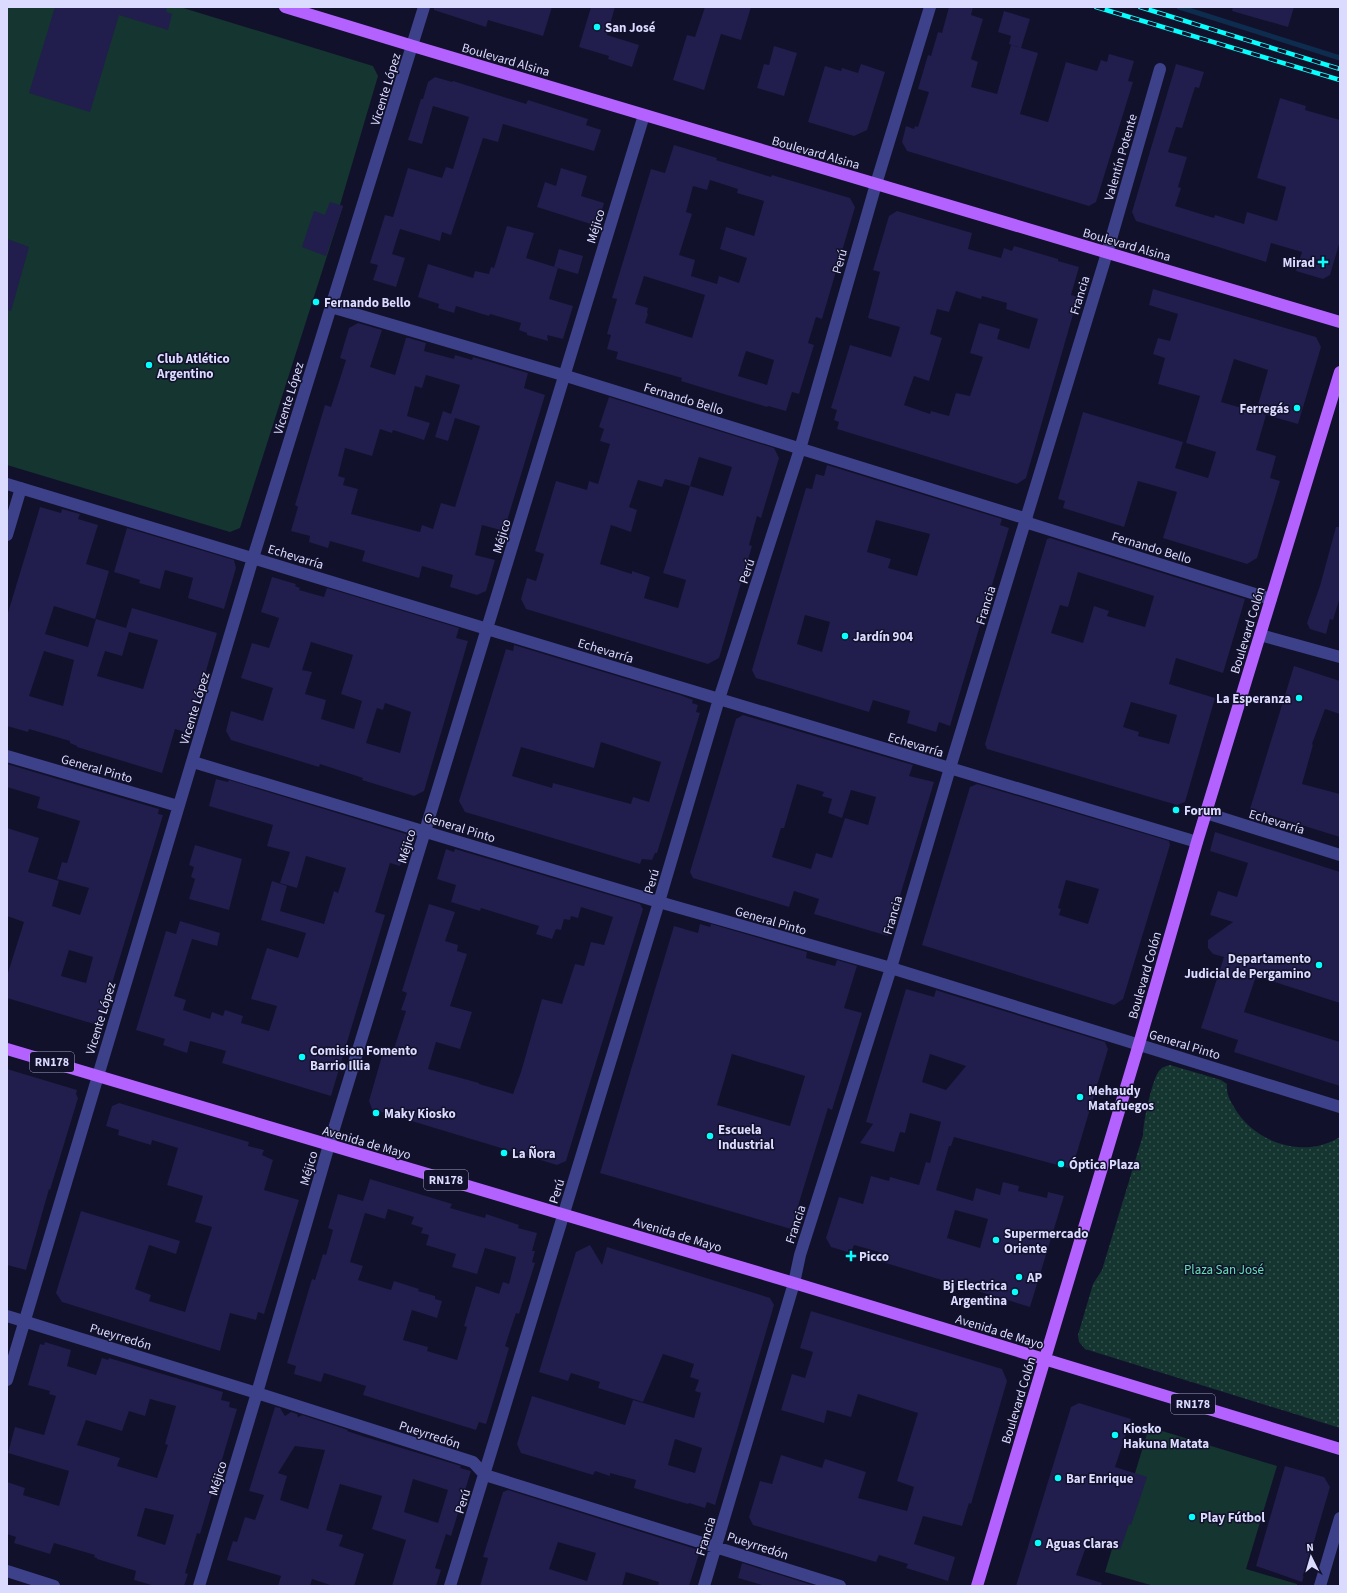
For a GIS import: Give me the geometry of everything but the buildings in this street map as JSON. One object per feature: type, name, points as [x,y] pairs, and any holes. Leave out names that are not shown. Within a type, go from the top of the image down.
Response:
[{"type":"main road","name":"Boulevard Alsina","points":[[285,7],[1340,322]]},
{"type":"main road","name":"Boulevard Colón","points":[[977,1586],[1139,1044],[1197,842],[1340,372]]},
{"type":"main road","name":"Avenida de Mayo","points":[[7,1049],[794,1283],[1340,1449]]},
{"type":"street","name":"Vicente López","points":[[7,1380],[253,558],[424,7]]},
{"type":"street","name":"Perú","points":[[450,1586],[659,902],[719,699],[800,449],[876,184],[930,7]]},
{"type":"street","name":"Valentín Potente","points":[[1107,253],[1160,69]]},
{"type":"street","name":"Méjico","points":[[199,1586],[329,1145],[644,115]]},
{"type":"street","name":"Francia","points":[[704,1586],[794,1283],[800,1255],[891,968],[950,768],[1107,253]]},
{"type":"street","name":"Fernando Bello","points":[[331,307],[564,375],[1271,599]]},
{"type":"street","name":"Echevarría","points":[[7,484],[1197,842]]},
{"type":"street","points":[[7,535],[21,488]]},
{"type":"street","points":[[1260,635],[1340,657]]},
{"type":"street","name":"General Pinto","points":[[7,756],[178,806]]},
{"type":"street","name":"General Pinto","points":[[193,762],[659,902],[891,968],[1340,1107]]},
{"type":"street","name":"Echevarría","points":[[1206,813],[1340,855]]},
{"type":"street","name":"Pueyrredón","points":[[7,1316],[257,1393],[472,1462],[485,1474],[840,1586]]},
{"type":"street","points":[[1320,1586],[1340,1518]]},
{"type":"street","points":[[7,1571],[54,1586]]},
{"type":"green space","name":"Club Atlético Argentino","points":[[7,7],[180,7],[373,66],[378,76],[340,205],[343,206],[240,528],[230,532],[7,465]]},
{"type":"green space","name":"Plaza San José","points":[[1170,1065],[1221,1080],[1227,1084],[1227,1093],[1234,1107],[1254,1130],[1266,1138],[1281,1144],[1296,1147],[1311,1147],[1326,1144],[1340,1137],[1340,1428],[1085,1349],[1079,1342],[1078,1335],[1093,1284],[1102,1270],[1143,1135],[1146,1112],[1156,1076],[1160,1070]]},
{"type":"green space","name":"Play Fútbol","points":[[1149,1427],[1277,1466],[1246,1569],[1297,1584],[1297,1586],[1154,1586],[1105,1572]]},
{"type":"waterway","points":[[1179,7],[1340,58]]},
{"type":"railway","points":[[1096,7],[1340,80]]},
{"type":"railway","points":[[1140,7],[1340,69]]},
{"type":"place","name":"San José","points":[[597,27]]},
{"type":"place","name":"Mirad","points":[[1323,262]]},
{"type":"place","name":"Fernando Bello","points":[[316,302]]},
{"type":"place","name":"Club Atlético Argentino","points":[[149,365]]},
{"type":"place","name":"Ferregás","points":[[1297,408]]},
{"type":"place","name":"Jardín 904","points":[[845,636]]},
{"type":"place","name":"La Esperanza","points":[[1299,698]]},
{"type":"place","name":"Forum","points":[[1176,810]]},
{"type":"place","name":"Departamento Judicial de Pergamino","points":[[1319,965]]},
{"type":"place","name":"Comision Fomento Barrio Illia","points":[[302,1057]]},
{"type":"place","name":"Mehaudy Matafuegos","points":[[1080,1097]]},
{"type":"place","name":"Maky Kiosko","points":[[376,1113]]},
{"type":"place","name":"Escuela Industrial","points":[[710,1136]]},
{"type":"place","name":"La Ñora","points":[[504,1153]]},
{"type":"place","name":"Óptica Plaza","points":[[1061,1164]]},
{"type":"place","name":"Supermercado Oriente","points":[[996,1240]]},
{"type":"place","name":"Picco","points":[[851,1256]]},
{"type":"place","name":"AP","points":[[1019,1277]]},
{"type":"place","name":"Bj Electrica Argentina","points":[[1015,1292]]},
{"type":"place","name":"Kiosko Hakuna Matata","points":[[1115,1435]]},
{"type":"place","name":"Bar Enrique","points":[[1058,1478]]},
{"type":"place","name":"Play Fútbol","points":[[1192,1517]]},
{"type":"place","name":"Aguas Claras","points":[[1038,1543]]}]
